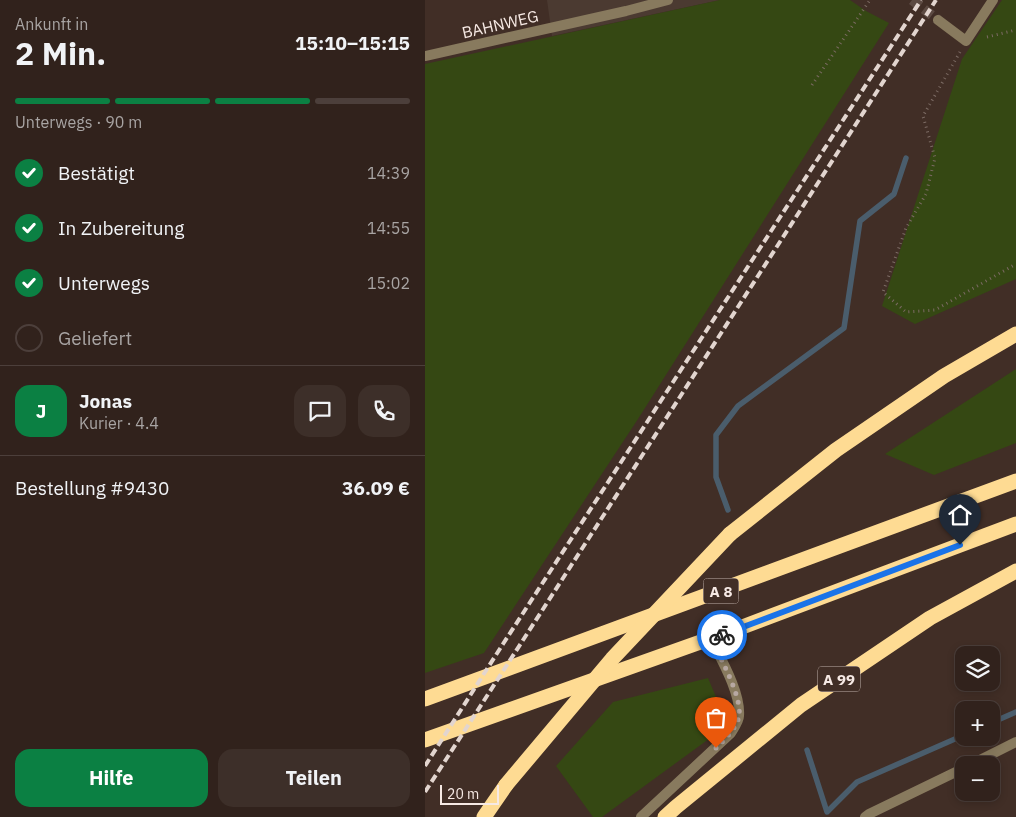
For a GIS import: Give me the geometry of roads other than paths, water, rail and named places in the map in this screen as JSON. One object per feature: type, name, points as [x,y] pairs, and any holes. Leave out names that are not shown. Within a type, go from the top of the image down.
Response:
[{"type":"highway","points":[[484,817],[506,785],[612,659],[730,534],[836,450],[944,376],[1016,334]]},
{"type":"highway","name":"A 8","points":[[425,699],[1016,481]]},
{"type":"highway","name":"A 8","points":[[425,740],[711,639],[1016,524]]},
{"type":"highway","name":"A 99","points":[[665,817],[801,705],[930,618],[1016,571]]},
{"type":"street","name":"BAHNWEG","points":[[425,56],[668,0]]},
{"type":"street","points":[[938,20],[966,41],[993,0]]},
{"type":"street","points":[[641,817],[731,733],[739,717],[737,697],[711,639]]},
{"type":"street","points":[[988,756],[1016,742]]},
{"type":"street","points":[[868,816],[955,772]]},
{"type":"waterway","points":[[728,510],[716,477],[716,435],[738,406],[844,328],[860,221],[894,194],[906,158]]},
{"type":"waterway","points":[[1000,719],[1016,712]]},
{"type":"waterway","points":[[807,750],[827,812],[857,782],[955,739]]},
{"type":"tunnel","points":[[912,0],[938,20]]},
{"type":"railway","points":[[425,766],[921,0]]},
{"type":"railway","points":[[425,792],[936,0]]}]
